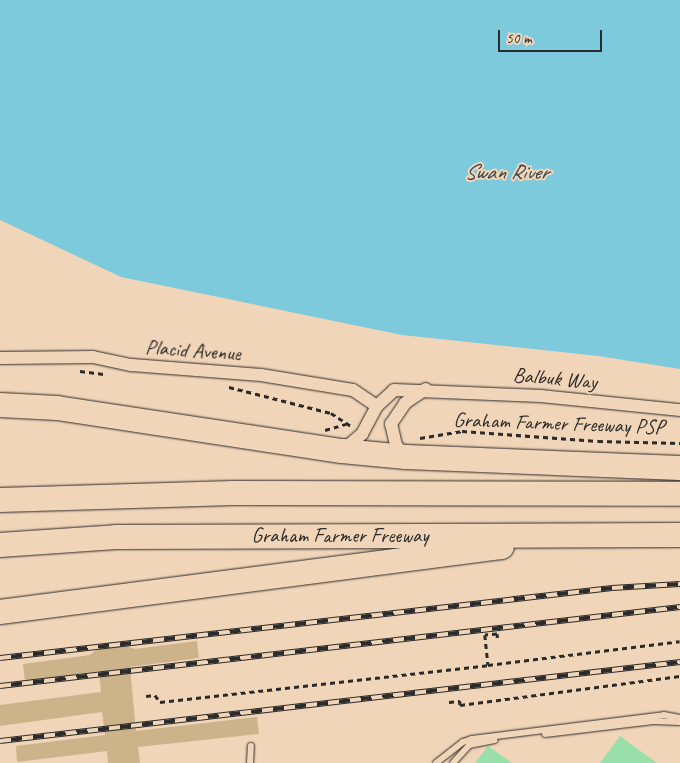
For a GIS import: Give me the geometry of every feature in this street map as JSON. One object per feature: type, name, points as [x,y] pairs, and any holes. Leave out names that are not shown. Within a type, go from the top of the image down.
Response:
[{"type":"highway","points":[[0,405],[56,408],[342,451],[400,448],[680,468]]},
{"type":"highway","name":"Graham Farmer Freeway","points":[[0,500],[232,492],[680,494]]},
{"type":"highway","name":"Graham Farmer Freeway","points":[[0,545],[116,537],[680,535]]},
{"type":"highway","points":[[0,612],[24,611],[586,536]]},
{"type":"highway","points":[[0,620],[24,611]]},
{"type":"street","name":"Placid Avenue","points":[[0,358],[94,357],[132,365],[261,375],[353,390],[377,406]]},
{"type":"street","name":"Balbuk Way","points":[[342,451],[362,434],[377,406],[394,390],[426,389],[541,396],[680,410]]},
{"type":"street","points":[[400,448],[392,424],[395,414],[426,389]]},
{"type":"lane","points":[[436,763],[463,742],[472,739],[664,715],[680,718]]},
{"type":"lane","points":[[453,763],[469,745],[653,721],[680,722]]},
{"type":"lane","points":[[250,763],[251,746]]},
{"type":"path","points":[[73,371],[113,375]]},
{"type":"path","points":[[222,385],[331,413],[362,434]]},
{"type":"path","name":"Graham Farmer Freeway PSP","points":[[400,448],[462,431],[598,441],[680,443]]},
{"type":"path","points":[[488,665],[485,635],[497,634],[497,638]]},
{"type":"path","points":[[146,696],[155,695],[160,702],[680,641]]},
{"type":"path","points":[[449,702],[460,701],[460,705],[680,676]]},
{"type":"green space","points":[[620,736],[657,763],[600,763]]},
{"type":"green space","points":[[488,746],[512,763],[475,763]]},
{"type":"water","name":"Swan River","points":[[0,0],[680,0],[680,369],[598,356],[402,335],[121,277],[0,220]]},
{"type":"building","points":[[197,641],[199,658],[130,667],[136,731],[257,717],[259,734],[138,747],[140,763],[108,763],[107,751],[17,762],[16,746],[105,735],[102,712],[0,726],[0,705],[101,692],[99,671],[25,681],[23,664],[90,655],[104,643],[116,642],[135,649]]},
{"type":"railway","points":[[0,658],[612,588],[680,584]]},
{"type":"railway","points":[[0,686],[680,607]]},
{"type":"railway","points":[[0,741],[680,662]]}]
